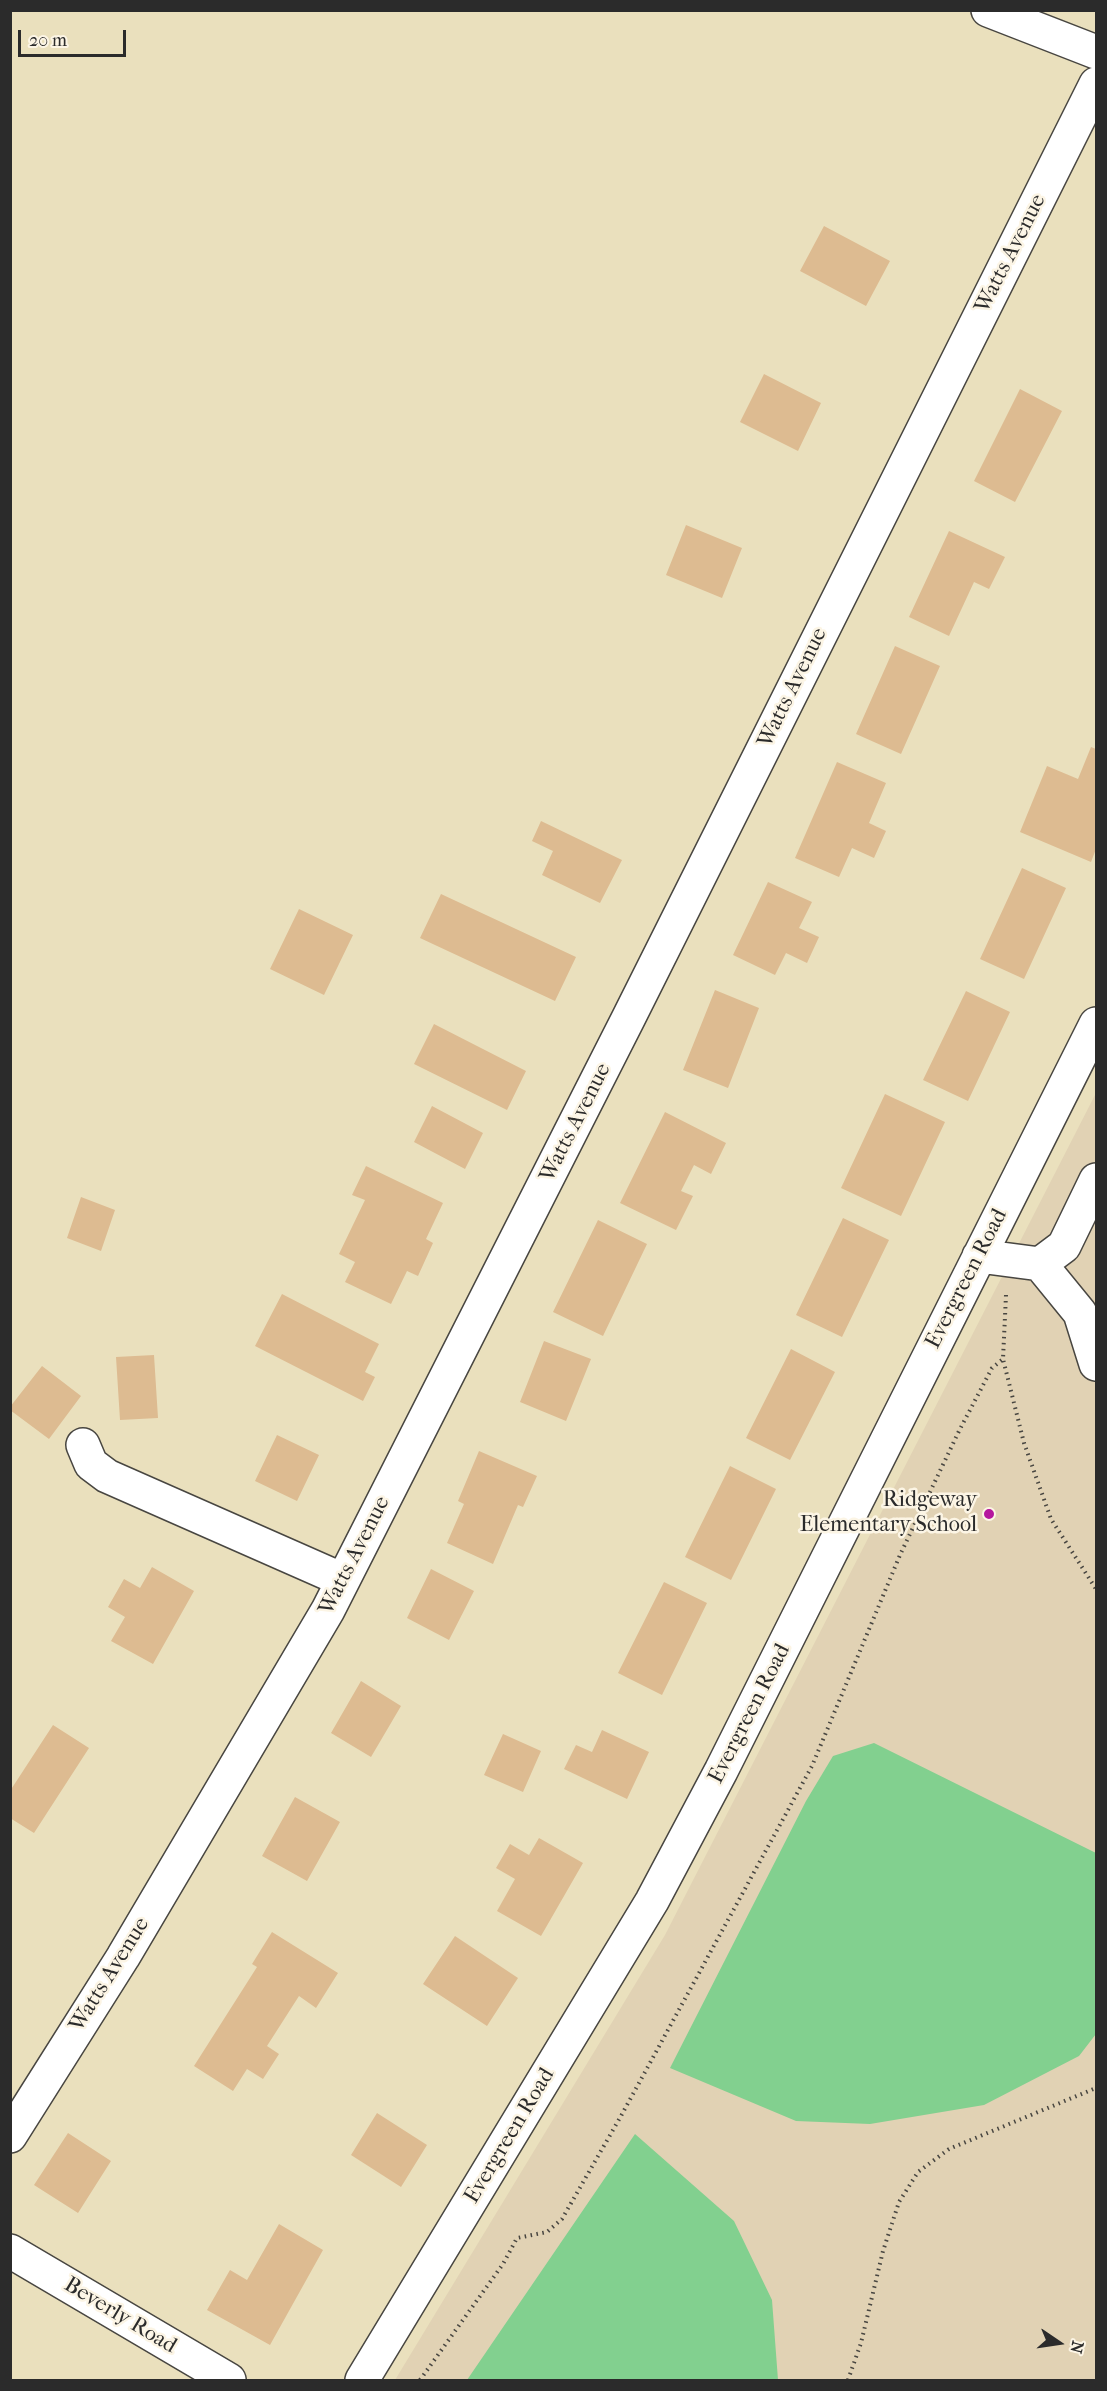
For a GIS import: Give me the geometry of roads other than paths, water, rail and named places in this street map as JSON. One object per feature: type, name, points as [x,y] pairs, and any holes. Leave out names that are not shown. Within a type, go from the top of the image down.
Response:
[{"type":"street","points":[[988,10],[1096,52]]},
{"type":"street","name":"Watts Avenue","points":[[10,2136],[123,1957],[328,1610],[628,1019],[1096,84]]},
{"type":"street","name":"Evergreen Road","points":[[362,2380],[652,1900],[721,1771],[1096,1024]]},
{"type":"street","points":[[1040,1264],[1064,1246],[1096,1180]]},
{"type":"street","points":[[979,1256],[1040,1264],[1080,1312],[1096,1364]]},
{"type":"street","points":[[83,1445],[90,1464],[107,1476],[343,1580]]},
{"type":"street","name":"Beverly Road","points":[[10,2251],[229,2380]]},
{"type":"place","name":"Ridgeway Elementary School","points":[[989,1514]]}]
